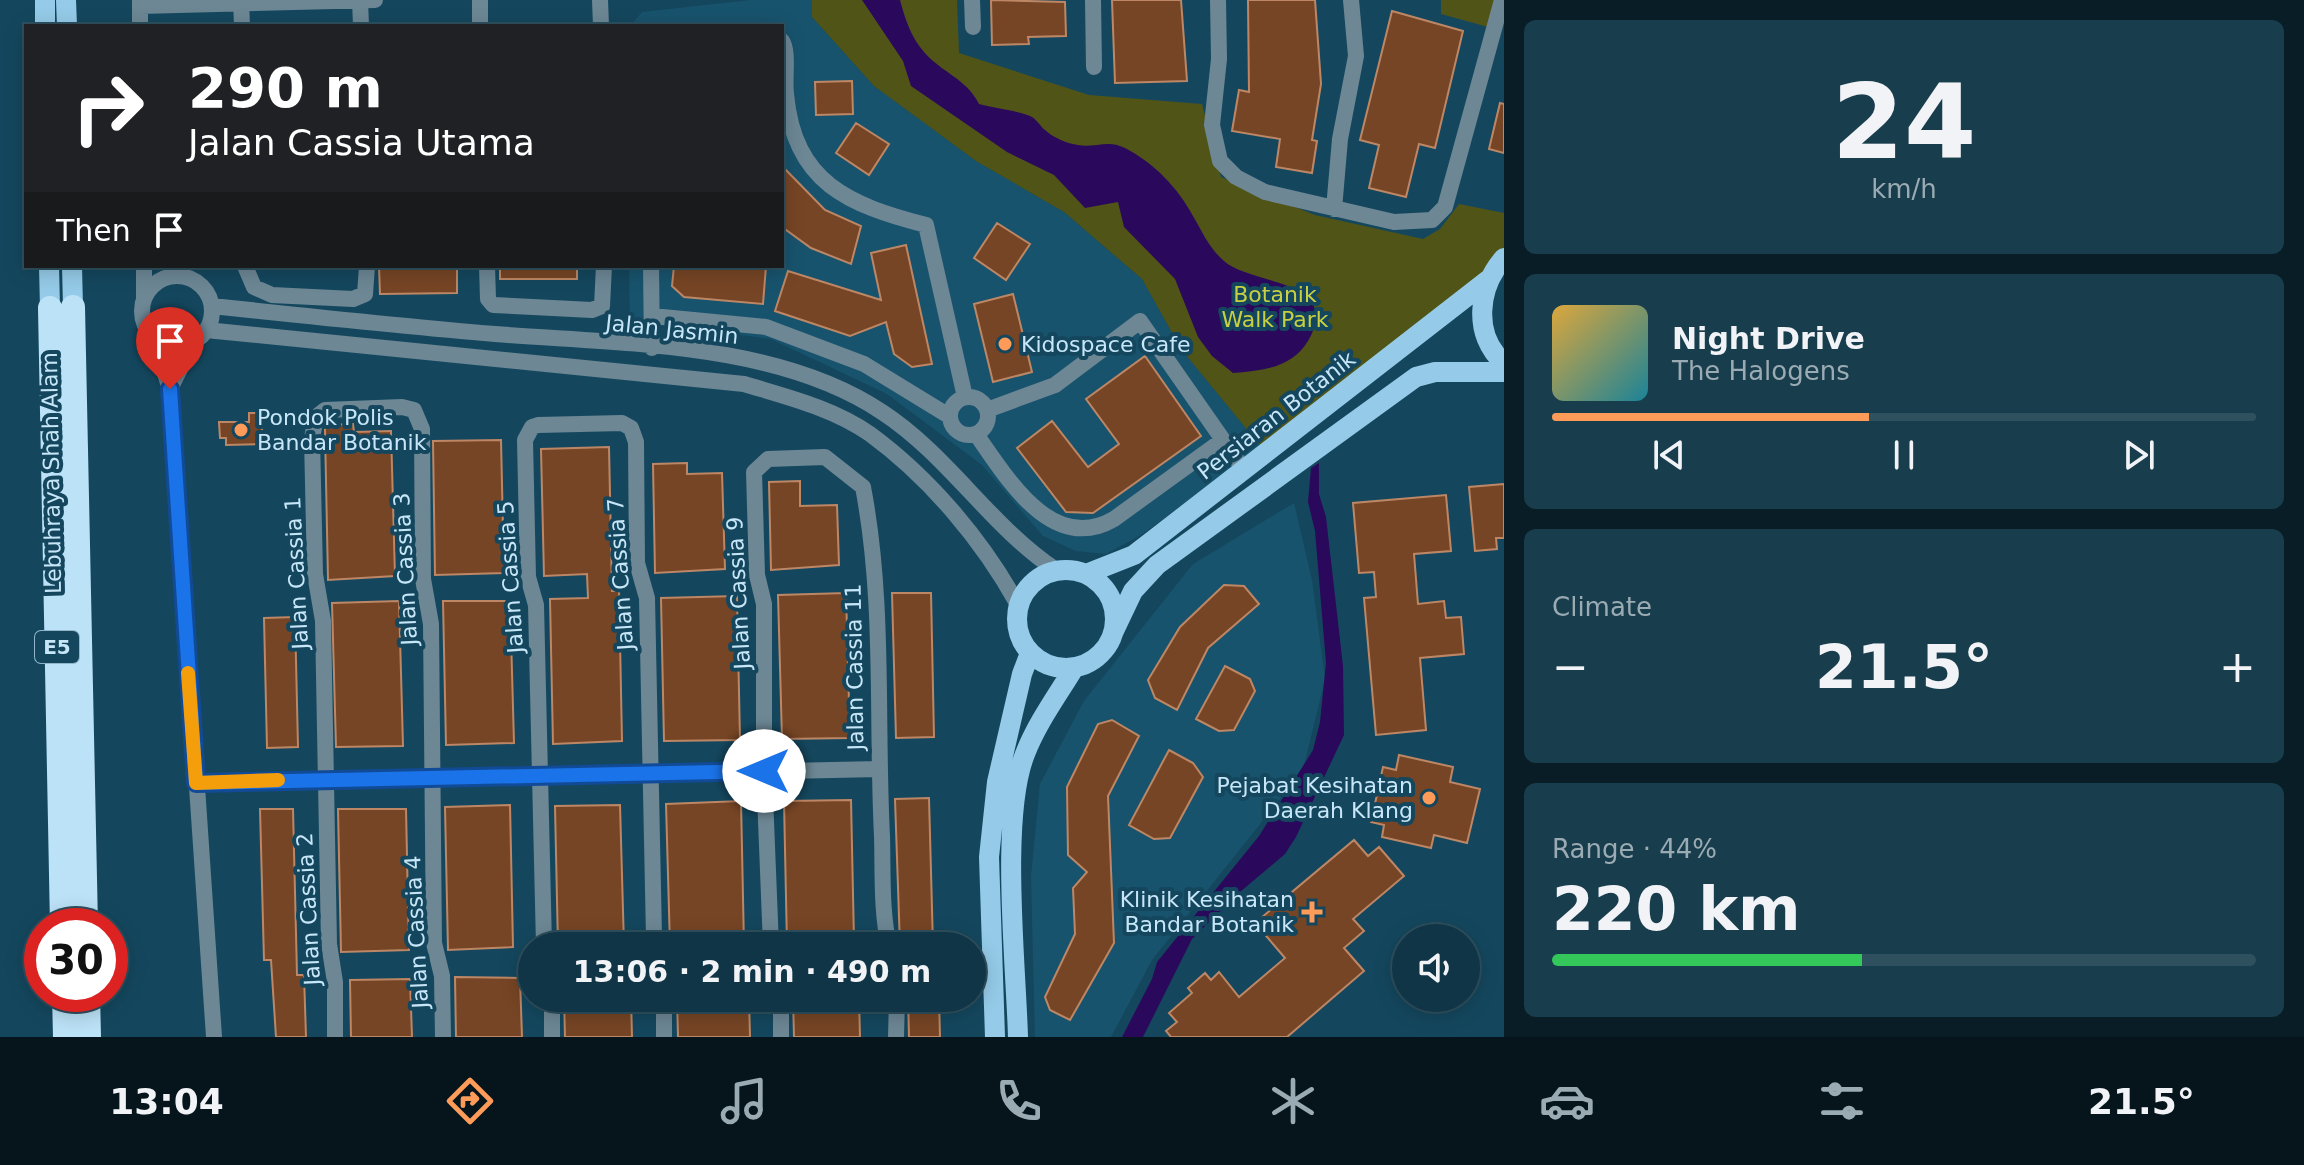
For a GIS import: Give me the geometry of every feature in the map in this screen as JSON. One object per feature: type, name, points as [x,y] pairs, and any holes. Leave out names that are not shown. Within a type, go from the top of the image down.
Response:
[{"type":"highway","name":"Lebuhraya Shah Alam","points":[[61,308],[62,908]]},
{"type":"highway","name":"Lebuhraya Shah Alam","points":[[61,308],[85,908]]},
{"type":"highway","points":[[64,1012],[65,1037]]},
{"type":"highway","points":[[88,1012],[89,1037]]},
{"type":"main road","points":[[45,0],[45,24]]},
{"type":"main road","points":[[66,0],[67,24]]},
{"type":"main road","points":[[1504,258],[1488,280],[1482,300],[1482,321],[1488,340],[1504,363]]},
{"type":"main road","points":[[50,268],[61,308]]},
{"type":"main road","points":[[61,308],[71,268]]},
{"type":"main road","name":"Persiaran Botanik","points":[[1086,574],[1134,555],[1488,280]]},
{"type":"main road","points":[[1018,1037],[1013,880],[1017,779],[1040,722],[1074,668],[1099,656],[1133,591],[1157,565],[1416,377],[1435,372],[1504,372]]},
{"type":"main road","points":[[1074,668],[1043,663],[1030,653],[1018,631],[1018,605],[1026,589],[1040,577],[1056,570],[1086,574],[1107,592],[1113,605],[1113,633]]},
{"type":"main road","points":[[995,1037],[989,857],[993,812],[1022,674],[1030,653]]},
{"type":"street","points":[[360,0],[361,24]]},
{"type":"street","points":[[140,24],[140,3],[375,0]]},
{"type":"street","points":[[480,0],[480,24]]},
{"type":"street","points":[[600,0],[601,24]]},
{"type":"street","points":[[972,0],[973,27]]},
{"type":"street","points":[[1093,0],[1094,67]]},
{"type":"street","points":[[1218,0],[1219,59],[1212,125],[1220,161],[1236,177],[1265,192],[1394,222],[1420,223],[1432,220],[1445,207],[1502,0]]},
{"type":"street","points":[[1334,209],[1340,139],[1356,56],[1351,0]]},
{"type":"street","points":[[242,2],[242,24]]},
{"type":"street","points":[[784,57],[788,121],[814,171],[832,188],[871,211],[926,225],[965,397]]},
{"type":"street","points":[[144,268],[143,319],[153,336],[170,389],[214,1037]]},
{"type":"street","points":[[246,268],[254,287],[272,295],[353,299],[365,294],[367,268]]},
{"type":"street","points":[[487,268],[490,304],[592,310],[602,306],[604,268]]},
{"type":"street","points":[[651,268],[652,348]]},
{"type":"street","points":[[144,299],[149,290],[167,277],[184,272],[204,288],[212,306],[200,336],[170,389]]},
{"type":"street","name":"Jalan Jasmin","points":[[212,306],[749,359],[823,381],[883,412],[958,479],[1034,556],[1056,570]]},
{"type":"street","points":[[652,316],[766,327],[864,364],[949,416],[956,431],[968,436],[976,434],[987,423],[987,410],[980,400],[965,397],[956,401],[949,416]]},
{"type":"street","points":[[987,410],[1055,385],[1140,321],[1244,470]]},
{"type":"street","points":[[153,336],[173,345],[200,336]]},
{"type":"street","name":"Jalan Jasmin","points":[[200,336],[729,382],[814,405],[869,433],[940,496],[1002,575],[1018,605]]},
{"type":"street","name":"Jalan Cassia 3","points":[[365,407],[414,410],[422,429],[422,545],[431,624],[433,776]]},
{"type":"street","name":"Jalan Cassia 1","points":[[324,779],[323,621],[315,574],[312,438],[316,417],[325,410],[365,407]]},
{"type":"street","name":"Jalan Cassia 7","points":[[581,423],[622,423],[635,434],[637,563],[647,598],[656,932]]},
{"type":"street","name":"Jalan Cassia 5","points":[[544,932],[536,605],[528,577],[525,440],[532,427],[538,425],[581,423]]},
{"type":"street","points":[[976,434],[1011,483],[1043,515],[1055,524],[1084,530],[1099,528],[1114,519],[1223,440]]},
{"type":"street","name":"Jalan Cassia 11","points":[[808,457],[825,457],[863,487],[879,625],[879,769],[888,932]]},
{"type":"street","name":"Jalan Cassia 9","points":[[770,932],[764,771],[764,604],[757,575],[754,472],[768,459],[808,457]]},
{"type":"street","points":[[196,783],[650,771],[879,769]]},
{"type":"street","name":"Jalan Cassia 4","points":[[433,776],[434,943],[442,976],[443,1037]]},
{"type":"street","name":"Jalan Cassia 2","points":[[324,779],[335,1037]]},
{"type":"street","points":[[552,1012],[552,1037]]},
{"type":"street","points":[[664,1012],[664,1037]]},
{"type":"street","points":[[781,1012],[781,1037]]},
{"type":"street","points":[[896,1037],[897,1012]]},
{"type":"shaded area","points":[[751,0],[812,0],[812,17],[874,86],[976,161],[1064,212],[1142,279],[1181,349],[1262,448],[1141,535],[1106,554],[1076,551],[1043,536],[982,465],[887,394],[771,339],[630,321],[629,268],[784,268],[784,24],[632,24],[642,12]]},
{"type":"shaded area","points":[[862,0],[900,0],[919,46],[961,82],[979,104],[1032,117],[1048,133],[1065,142],[1084,146],[1119,145],[1146,161],[1180,196],[1210,246],[1224,261],[1237,269],[1289,287],[1304,295],[1314,306],[1316,321],[1301,350],[1275,366],[1233,373],[1212,356],[1198,337],[1175,279],[1124,227],[1118,202],[1085,208],[1054,175],[1007,152],[911,86],[903,61]]},
{"type":"shaded area","points":[[1319,463],[1319,494],[1326,517],[1343,666],[1344,735],[1285,854],[1192,939],[1143,1037],[1122,1037],[1152,979],[1157,962],[1259,836],[1313,750],[1320,722],[1326,663],[1315,531],[1308,502],[1311,468]]},
{"type":"shaded area","points":[[1294,503],[1312,580],[1325,679],[1303,770],[1152,960],[1111,1037],[1035,1037],[1031,877],[1040,784],[1084,701],[1193,564]]},
{"type":"green space","name":"Botanik Walk Park","points":[[812,0],[957,0],[959,53],[1089,95],[1202,104],[1221,177],[1315,215],[1423,239],[1440,229],[1459,204],[1504,213],[1504,256],[1262,448],[1181,349],[1142,279],[1064,212],[976,161],[874,86],[812,17]]},
{"type":"green space","points":[[1441,0],[1495,0],[1488,27],[1441,14]]},
{"type":"building","points":[[991,0],[1065,2],[1066,36],[1028,37],[1029,44],[992,45]]},
{"type":"building","points":[[1112,0],[1181,0],[1187,81],[1115,83]]},
{"type":"building","points":[[1248,0],[1315,0],[1321,84],[1312,140],[1317,141],[1312,173],[1276,167],[1280,139],[1232,131],[1239,90],[1249,92]]},
{"type":"building","points":[[1392,11],[1463,31],[1435,148],[1419,144],[1406,197],[1369,188],[1379,145],[1360,140]]},
{"type":"building","points":[[852,81],[853,114],[816,115],[815,82]]},
{"type":"building","points":[[1500,103],[1504,104],[1504,153],[1489,149]]},
{"type":"building","points":[[856,123],[889,144],[869,175],[836,153]]},
{"type":"building","points":[[784,168],[825,210],[861,226],[851,264],[811,248],[784,228]]},
{"type":"building","points":[[997,223],[1030,244],[1006,280],[974,258]]},
{"type":"building","points":[[906,245],[932,364],[912,367],[894,354],[886,322],[850,336],[775,311],[788,271],[881,300],[871,253]]},
{"type":"building","points":[[379,268],[457,268],[457,293],[380,294]]},
{"type":"building","points":[[500,268],[577,268],[577,279],[500,279]]},
{"type":"building","points":[[674,268],[766,268],[763,304],[684,297],[672,286]]},
{"type":"building","points":[[1013,294],[1032,372],[993,382],[974,304]]},
{"type":"building","points":[[1145,356],[1201,436],[1093,513],[1066,512],[1017,448],[1052,421],[1088,467],[1119,444],[1086,399]]},
{"type":"building","name":"Pondok Polis Bandar Botanik","points":[[249,413],[262,413],[262,444],[226,445],[226,438],[220,438],[219,422],[249,422]]},
{"type":"building","points":[[353,424],[354,432],[391,431],[395,576],[328,580],[325,430],[326,425]]},
{"type":"building","points":[[501,440],[504,573],[435,575],[433,441]]},
{"type":"building","points":[[609,447],[612,591],[619,591],[622,741],[553,744],[550,599],[588,598],[587,574],[544,576],[541,449]]},
{"type":"building","points":[[687,463],[687,474],[722,473],[725,569],[655,573],[653,464]]},
{"type":"building","points":[[800,481],[800,506],[837,505],[839,565],[771,570],[769,482]]},
{"type":"building","points":[[1504,484],[1504,538],[1496,538],[1497,549],[1475,551],[1469,487]]},
{"type":"building","points":[[1446,495],[1451,551],[1414,554],[1418,604],[1444,601],[1446,618],[1461,617],[1464,654],[1420,658],[1426,730],[1376,735],[1364,598],[1376,597],[1374,572],[1359,573],[1353,503]]},
{"type":"building","points":[[1224,585],[1244,586],[1259,604],[1208,648],[1177,710],[1155,698],[1148,680],[1180,627]]},
{"type":"building","points":[[846,593],[850,738],[782,739],[778,595]]},
{"type":"building","points":[[892,593],[931,593],[934,737],[896,738]]},
{"type":"building","points":[[737,596],[740,740],[664,741],[661,598]]},
{"type":"building","points":[[399,601],[403,746],[336,747],[332,603]]},
{"type":"building","points":[[443,601],[510,601],[514,743],[446,745]]},
{"type":"building","points":[[295,617],[298,747],[267,748],[264,618]]},
{"type":"building","points":[[1225,666],[1250,679],[1255,691],[1234,730],[1219,731],[1196,719]]},
{"type":"building","points":[[1112,720],[1139,736],[1108,796],[1114,943],[1070,1020],[1050,1010],[1045,997],[1075,934],[1073,888],[1087,872],[1068,855],[1067,787],[1098,724]]},
{"type":"building","points":[[1169,750],[1193,763],[1203,777],[1170,838],[1154,839],[1129,825]]},
{"type":"building","points":[[1399,755],[1453,767],[1450,782],[1480,789],[1467,843],[1434,835],[1431,848],[1382,837],[1384,825],[1371,822],[1383,767],[1396,770]]},
{"type":"building","points":[[929,798],[933,932],[900,932],[895,799]]},
{"type":"building","points":[[851,800],[854,932],[787,932],[784,801]]},
{"type":"building","points":[[741,801],[744,932],[670,932],[666,804]]},
{"type":"building","points":[[510,805],[513,947],[448,950],[445,807]]},
{"type":"building","points":[[620,805],[624,932],[558,932],[555,806]]},
{"type":"building","points":[[260,809],[293,809],[297,975],[304,975],[306,1037],[276,1037],[271,960],[264,960]]},
{"type":"building","points":[[338,809],[406,809],[409,950],[341,952]]},
{"type":"building","points":[[1354,840],[1368,856],[1379,847],[1404,876],[1353,919],[1364,931],[1344,948],[1364,971],[1287,1037],[1171,1037],[1166,1031],[1177,1022],[1169,1013],[1192,993],[1188,988],[1205,973],[1211,980],[1219,972],[1239,997],[1285,958],[1255,923]]},
{"type":"building","points":[[455,977],[518,978],[522,1037],[456,1037]]},
{"type":"building","points":[[410,979],[412,1037],[351,1037],[350,980]]},
{"type":"building","points":[[564,1012],[631,1012],[632,1037],[565,1037]]},
{"type":"building","points":[[677,1012],[749,1012],[750,1037],[678,1037]]},
{"type":"building","points":[[793,1012],[859,1012],[860,1037],[794,1037]]},
{"type":"building","points":[[908,1012],[939,1012],[940,1037],[909,1037]]},
{"type":"slow traffic","points":[[188,673],[196,783],[278,780]]},
{"type":"place","name":"Kidospace Cafe","points":[[1005,344]]},
{"type":"place","name":"Pondok Polis Bandar Botanik","points":[[241,430]]},
{"type":"place","name":"Pejabat Kesihatan Daerah Klang","points":[[1429,798]]},
{"type":"place","name":"Klinik Kesihatan Bandar Botanik","points":[[1312,912]]},
{"type":"route","points":[[170,389],[196,783],[650,771],[764,771]]}]
